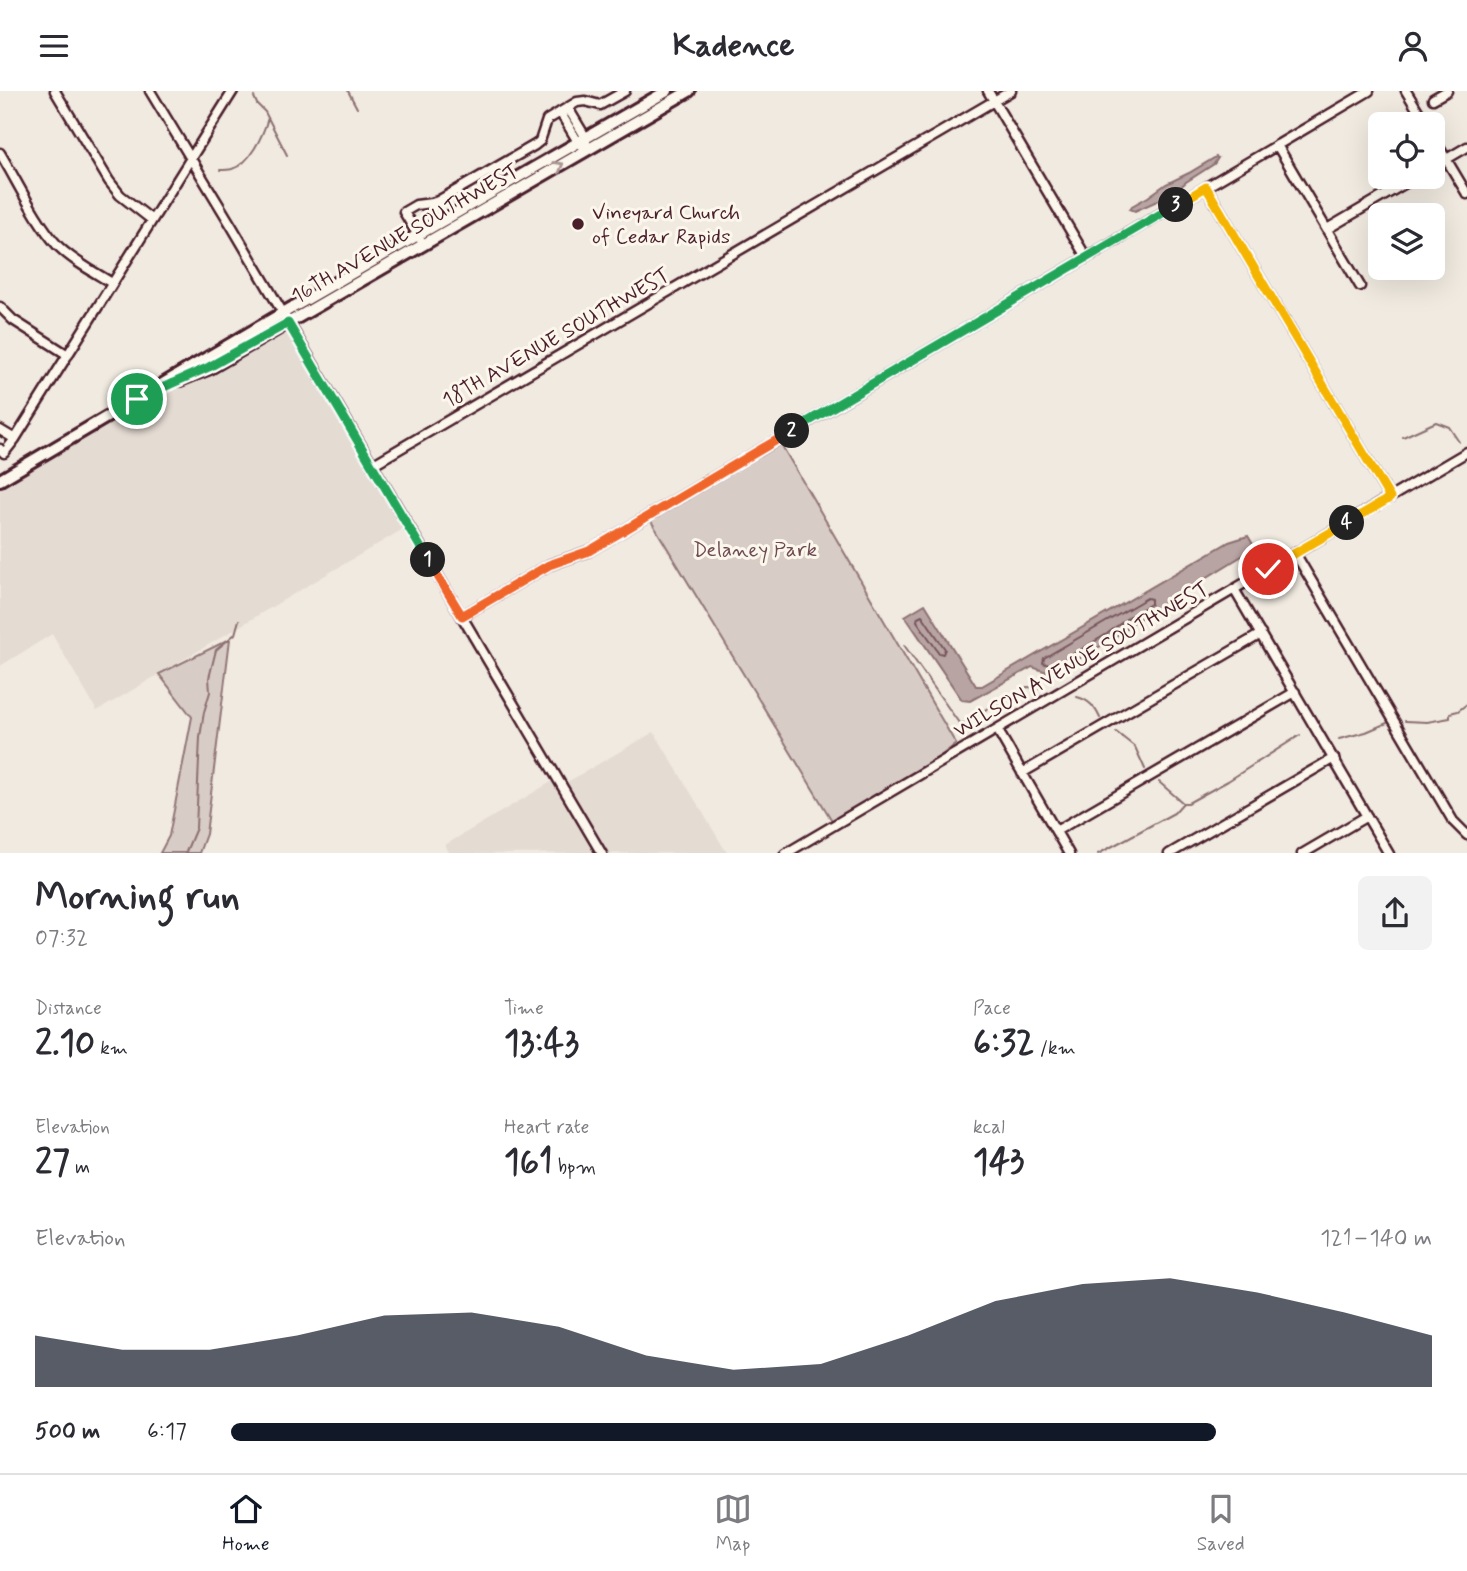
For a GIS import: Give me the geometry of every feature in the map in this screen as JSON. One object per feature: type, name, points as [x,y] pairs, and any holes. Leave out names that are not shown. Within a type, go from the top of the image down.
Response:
[{"type":"main road","name":"16TH AVENUE SOUTHWEST","points":[[0,480],[137,399],[209,367],[285,318],[421,240],[667,91]]},
{"type":"main road","name":"16TH AVENUE SOUTHWEST","points":[[584,143],[689,91]]},
{"type":"street","points":[[55,91],[109,181],[120,195],[152,220]]},
{"type":"street","points":[[150,91],[603,853]]},
{"type":"street","points":[[2,451],[15,439],[233,91]]},
{"type":"street","points":[[421,240],[404,212],[416,205],[438,201],[535,145],[540,141],[547,120],[577,102],[600,105],[625,91]]},
{"type":"street","points":[[988,91],[1086,257]]},
{"type":"street","name":"18TH AVENUE SOUTHWEST","points":[[372,465],[1012,91]]},
{"type":"street","points":[[462,616],[549,565],[589,551],[1369,91]]},
{"type":"street","points":[[1406,91],[1419,112]]},
{"type":"street","points":[[1433,99],[1447,91]]},
{"type":"street","points":[[564,110],[584,143]]},
{"type":"street","points":[[1277,145],[1360,286]]},
{"type":"street","points":[[1447,159],[1467,147]]},
{"type":"street","points":[[0,153],[47,232],[76,260],[112,283]]},
{"type":"street","points":[[1445,156],[1467,194]]},
{"type":"street","points":[[1206,187],[1390,498]]},
{"type":"street","points":[[1327,229],[1395,189]]},
{"type":"street","points":[[0,307],[13,320],[68,355]]},
{"type":"street","points":[[0,430],[15,439]]},
{"type":"street","name":"WILSON AVENUE SOUTHWEST","points":[[785,853],[1467,452]]},
{"type":"street","points":[[1295,553],[1453,821],[1467,835]]},
{"type":"street","points":[[1234,589],[1389,853]]},
{"type":"street","points":[[1023,773],[1261,635]]},
{"type":"street","points":[[1056,831],[1295,692]]},
{"type":"street","points":[[997,729],[1069,853]]},
{"type":"street","points":[[1170,853],[1334,758]]},
{"type":"street","points":[[1302,853],[1367,816]]},
{"type":"shaded area","points":[[283,313],[408,526],[97,711],[52,634],[0,666],[0,480]]},
{"type":"shaded area","points":[[654,732],[727,853],[449,853],[445,845],[558,778],[562,785]]},
{"type":"green space","name":"Delaney Park","points":[[778,439],[956,744],[908,781],[834,824],[648,516]]},
{"type":"green space","points":[[230,639],[206,834],[199,853],[160,853],[169,836],[192,717],[159,674]]},
{"type":"water","points":[[1218,158],[1214,164],[1173,194],[1135,211],[1130,209],[1166,184]]},
{"type":"water","points":[[1248,536],[1254,546],[1250,551],[1134,622],[1111,640],[1053,674],[1032,667],[970,701],[962,700],[905,616],[925,604],[976,686],[982,686],[1229,542]]},
{"type":"waterway","points":[[348,91],[357,108]]},
{"type":"waterway","points":[[254,97],[265,112],[287,155]]},
{"type":"waterway","points":[[220,170],[232,169],[245,161],[259,140],[268,118]]},
{"type":"waterway","points":[[1403,437],[1436,422],[1449,427],[1459,442]]},
{"type":"waterway","points":[[185,853],[196,828],[200,737],[210,692],[209,678],[216,650],[235,634],[239,620]]},
{"type":"waterway","points":[[904,645],[959,723],[966,723],[972,717],[1027,687],[1039,688]]},
{"type":"waterway","points":[[1077,697],[1091,705],[1100,718]]},
{"type":"waterway","points":[[1405,721],[1427,722],[1450,718],[1450,713],[1467,704]]},
{"type":"waterway","points":[[1339,739],[1387,723]]},
{"type":"waterway","points":[[1116,732],[1135,747],[1145,769]]},
{"type":"waterway","points":[[1159,782],[1183,803],[1188,803],[1300,735]]},
{"type":"waterway","points":[[1100,853],[1174,813],[1183,803]]},
{"type":"place","name":"Vineyard Church of Cedar Rapids","points":[[578,224]]},
{"type":"route","points":[[137,399],[209,367],[288,323],[462,616],[549,565],[589,551],[1206,187],[1390,498],[1268,569]]}]
